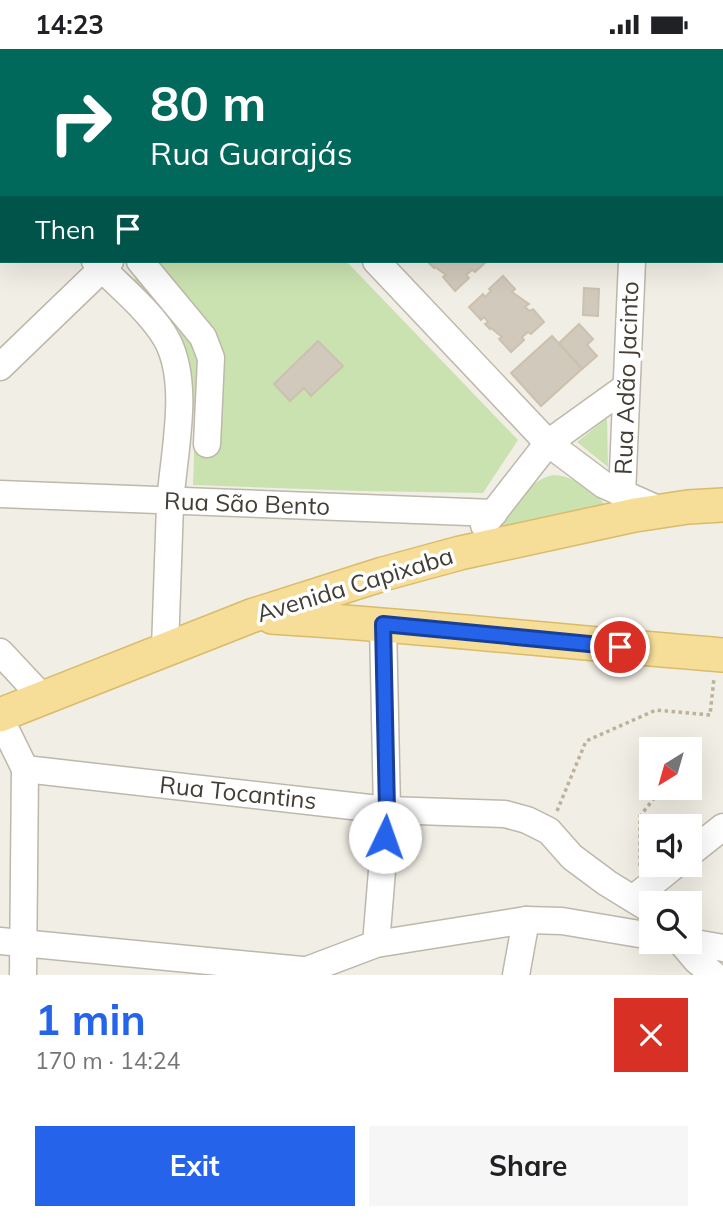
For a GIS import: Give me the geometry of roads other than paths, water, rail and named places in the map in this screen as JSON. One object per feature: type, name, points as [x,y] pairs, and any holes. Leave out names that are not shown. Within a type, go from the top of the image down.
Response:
[{"type":"main road","name":"Avenida Capixaba","points":[[0,716],[251,616],[383,574],[460,552],[660,510],[723,505]]},
{"type":"main road","points":[[383,574],[375,594],[378,614],[383,624]]},
{"type":"main road","points":[[251,616],[383,624],[720,655]]},
{"type":"street","points":[[0,367],[102,263],[167,341],[177,374],[179,409],[170,501],[165,649]]},
{"type":"street","points":[[142,263],[203,337],[212,358],[207,444]]},
{"type":"street","points":[[378,263],[548,443],[573,464],[622,495],[660,510]]},
{"type":"street","name":"Rua Adão Jacinto","points":[[622,495],[632,263]]},
{"type":"street","points":[[460,552],[548,443],[626,387]]},
{"type":"street","points":[[521,477],[545,465],[573,464]]},
{"type":"street","name":"Rua São Bento","points":[[0,494],[494,513]]},
{"type":"street","points":[[376,944],[387,810],[383,624]]},
{"type":"street","points":[[0,652],[43,698]]},
{"type":"street","points":[[0,716],[25,769],[13,942],[23,975]]},
{"type":"street","name":"Rua Tocantins","points":[[25,769],[387,810],[505,814],[527,820],[549,831],[572,857],[607,883],[639,899]]},
{"type":"street","points":[[702,844],[723,827]]},
{"type":"street","points":[[650,891],[663,877]]},
{"type":"street","points":[[13,942],[298,973],[376,944],[526,920],[562,921],[639,934]]},
{"type":"street","points":[[516,975],[526,920]]},
{"type":"street","points":[[702,944],[723,948]]},
{"type":"street","points":[[691,954],[714,975]]}]
